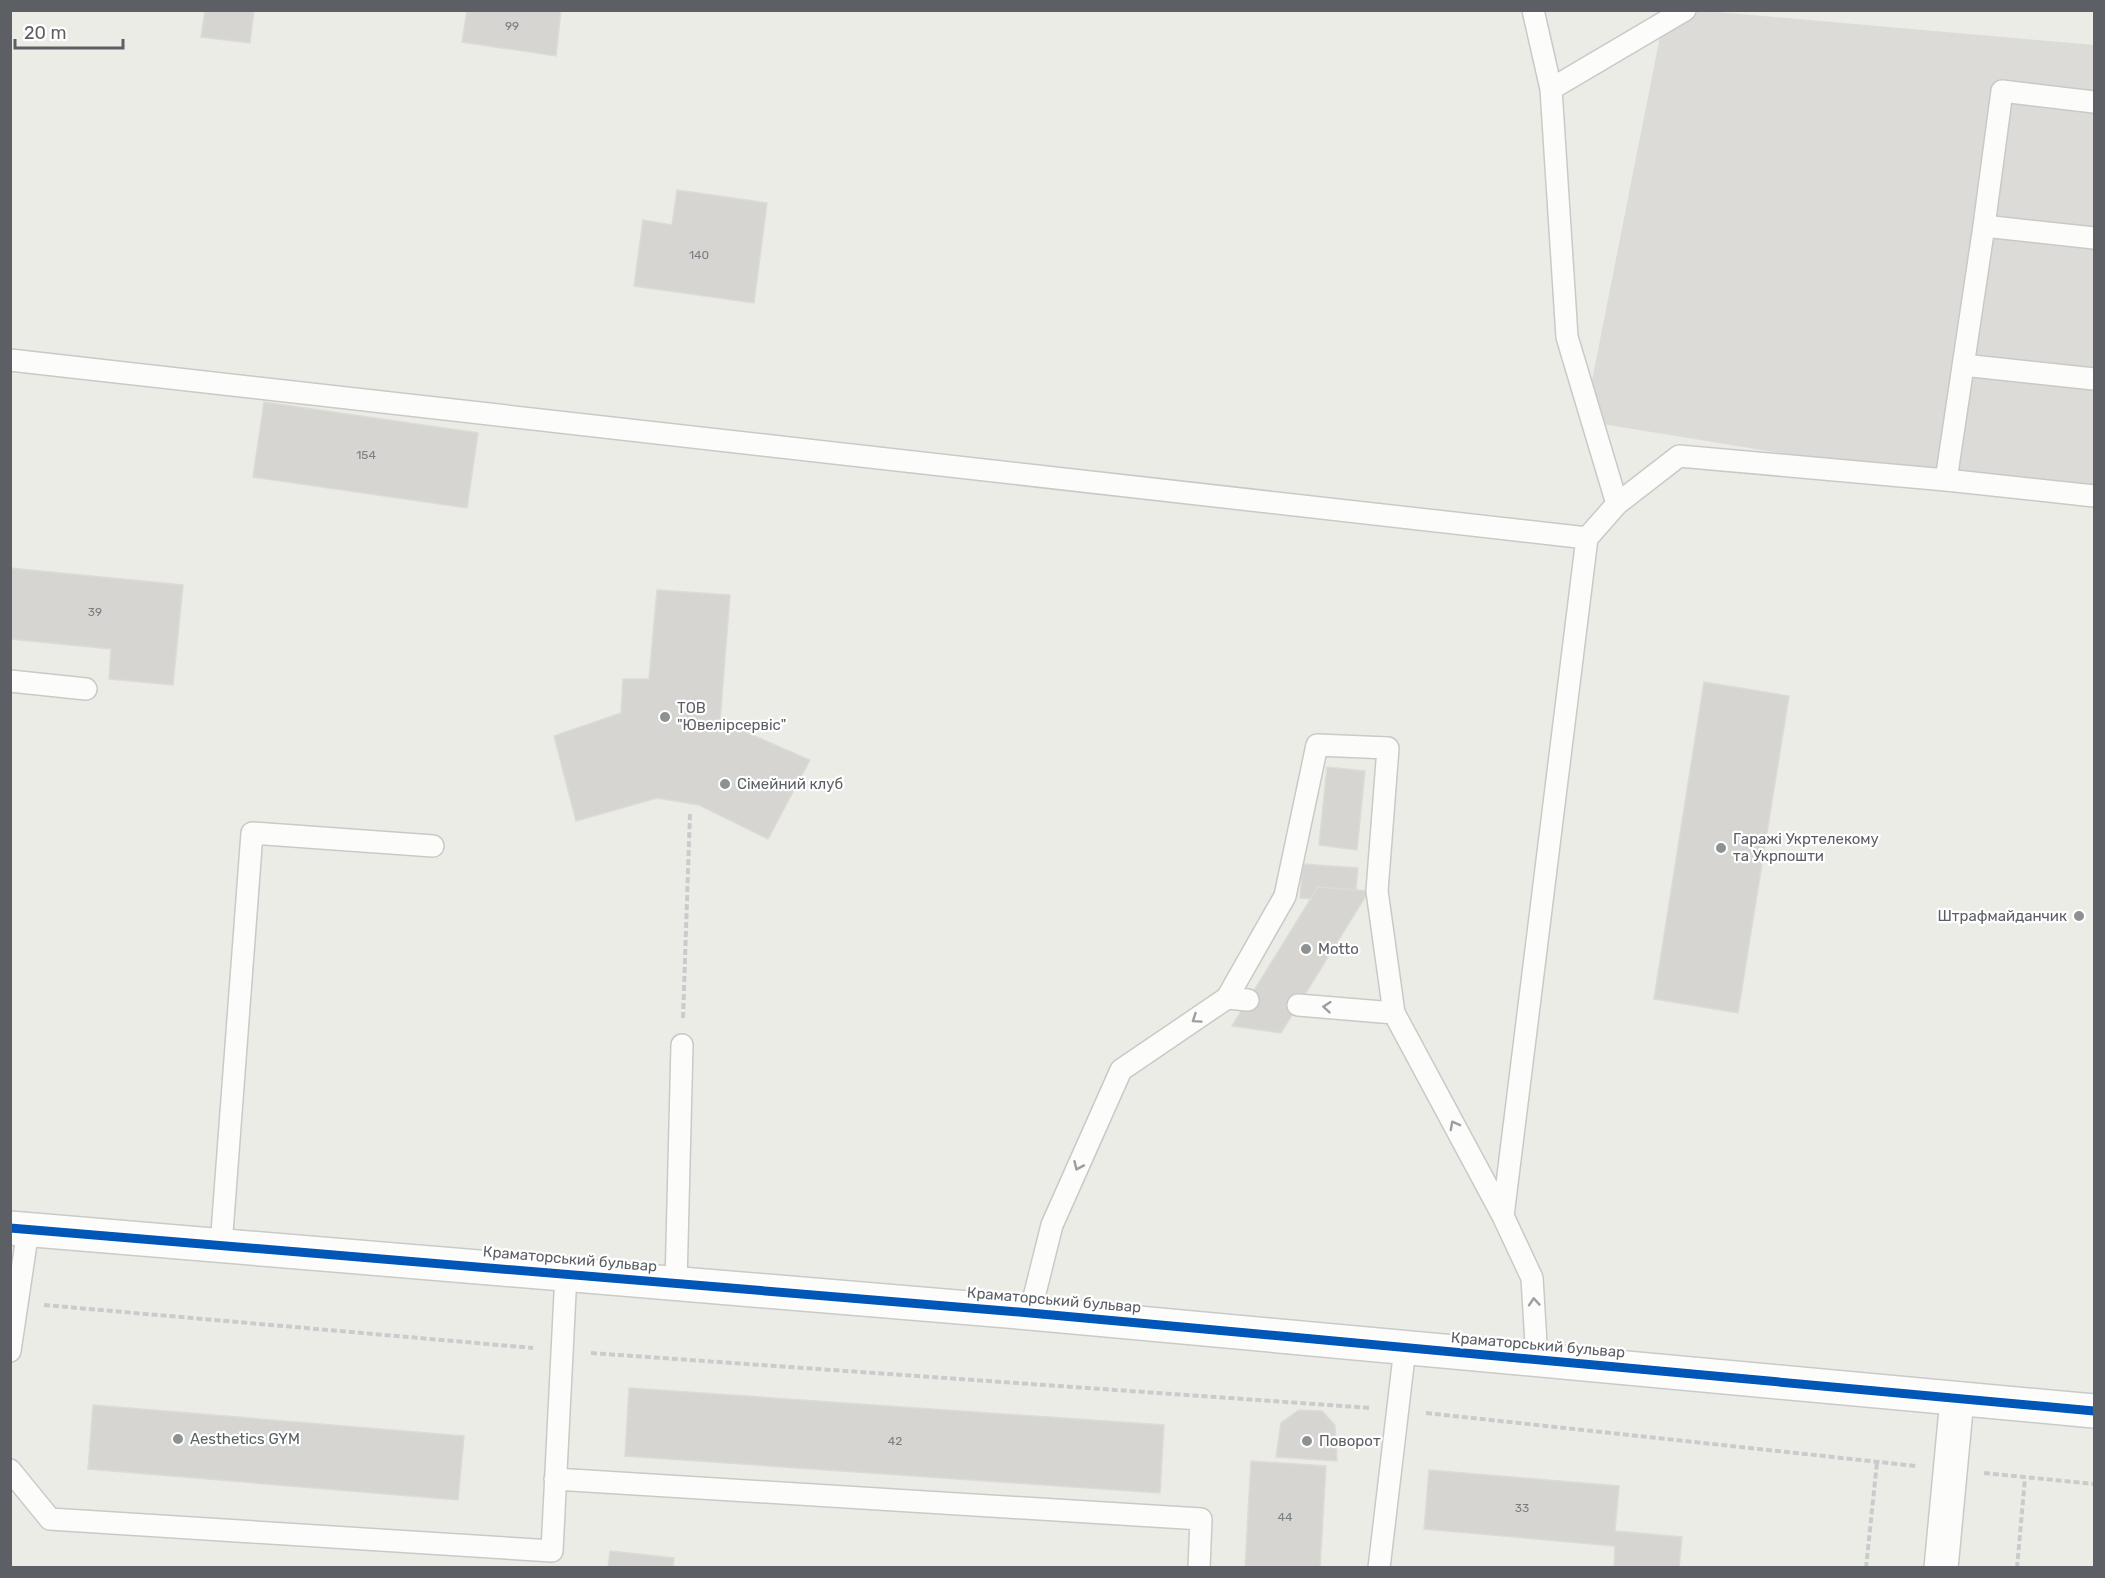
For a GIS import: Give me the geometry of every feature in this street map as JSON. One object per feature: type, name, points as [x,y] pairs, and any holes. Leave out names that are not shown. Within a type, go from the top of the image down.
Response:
[{"type":"street","name":"Краматорський бульвар","points":[[19,1229],[1030,1313],[2094,1411]]},
{"type":"street","points":[[1941,1568],[1957,1400]]},
{"type":"lane","points":[[1533,10],[1551,89],[1567,337],[1617,504]]},
{"type":"lane","points":[[1551,89],[1685,10]]},
{"type":"lane","points":[[1946,480],[2002,91],[2094,102]]},
{"type":"lane","points":[[1984,226],[2094,238]]},
{"type":"lane","points":[[10,360],[1587,538]]},
{"type":"lane","points":[[1963,365],[2094,379]]},
{"type":"lane","points":[[1503,1216],[1587,538],[1617,504],[1678,456],[2094,496]]},
{"type":"lane","points":[[10,681],[86,689]]},
{"type":"lane","points":[[1030,1313],[1052,1225],[1121,1070],[1237,999],[1286,896],[1317,745],[1388,748],[1377,891],[1394,1013],[1503,1216],[1532,1278],[1537,1360]]},
{"type":"lane","points":[[221,1246],[252,833],[433,846]]},
{"type":"lane","points":[[1298,1005],[1394,1013]]},
{"type":"lane","points":[[676,1283],[682,1045]]},
{"type":"lane","points":[[10,1351],[18,1303],[19,1229]]},
{"type":"lane","points":[[10,1470],[50,1519],[551,1559],[566,1274]]},
{"type":"lane","points":[[1379,1568],[1405,1348]]},
{"type":"lane","points":[[555,1479],[1201,1519],[1199,1568]]},
{"type":"path","points":[[682,1045],[690,813]]},
{"type":"path","points":[[18,1303],[563,1351],[1398,1410],[2094,1484]]},
{"type":"path","points":[[1866,1568],[1877,1462]]},
{"type":"path","points":[[2017,1568],[2025,1478]]},
{"type":"shaded area","points":[[1665,11],[1706,11],[2094,45],[2094,506],[1584,421]]},
{"type":"building","points":[[205,10],[254,10],[250,43],[201,37]]},
{"type":"building","points":[[467,10],[561,10],[556,56],[462,42]]},
{"type":"building","points":[[677,190],[767,203],[754,303],[634,286],[643,220],[672,225]]},
{"type":"building","points":[[264,402],[478,433],[467,508],[253,477]]},
{"type":"building","points":[[10,568],[183,585],[173,685],[109,679],[111,649],[10,639]]},
{"type":"building","name":"ТОВ \"Ювелірсервіс\"","points":[[657,590],[730,595],[720,721],[810,760],[768,839],[699,805],[657,798],[576,821],[554,736],[621,713],[623,679],[649,679]]},
{"type":"building","name":"Гаражі Укртелекому та Укрпошти","points":[[1704,682],[1789,696],[1738,1013],[1654,999]]},
{"type":"building","points":[[1327,767],[1365,771],[1357,850],[1319,845]]},
{"type":"building","points":[[1303,864],[1358,868],[1356,890],[1318,887],[1311,899],[1300,898]]},
{"type":"building","name":"Motto","points":[[1318,887],[1369,891],[1281,1033],[1232,1026]]},
{"type":"building","points":[[629,1388],[1164,1425],[1160,1493],[625,1456]]},
{"type":"building","points":[[93,1405],[464,1436],[458,1500],[88,1469]]},
{"type":"building","name":"Поворот","points":[[1299,1410],[1322,1411],[1335,1425],[1337,1461],[1276,1457],[1281,1423]]},
{"type":"building","points":[[1251,1461],[1326,1466],[1320,1568],[1245,1568]]},
{"type":"building","points":[[1429,1470],[1619,1486],[1615,1531],[1682,1537],[1679,1568],[1614,1568],[1615,1546],[1424,1529]]},
{"type":"building","points":[[610,1551],[674,1558],[673,1568],[608,1568]]},
{"type":"cycle path","points":[[10,1228],[1030,1313],[2094,1411]]},
{"type":"place","name":"ТОВ \"Ювелірсервіс\"","points":[[665,717]]},
{"type":"place","name":"Сімейний клуб","points":[[725,784]]},
{"type":"place","name":"Гаражі Укртелекому та Укрпошти","points":[[1721,848]]},
{"type":"place","name":"Штрафмайданчик","points":[[2079,916]]},
{"type":"place","name":"Motto","points":[[1306,949]]},
{"type":"place","name":"Aesthetics GYM","points":[[178,1439]]},
{"type":"place","name":"Поворот","points":[[1307,1441]]}]
